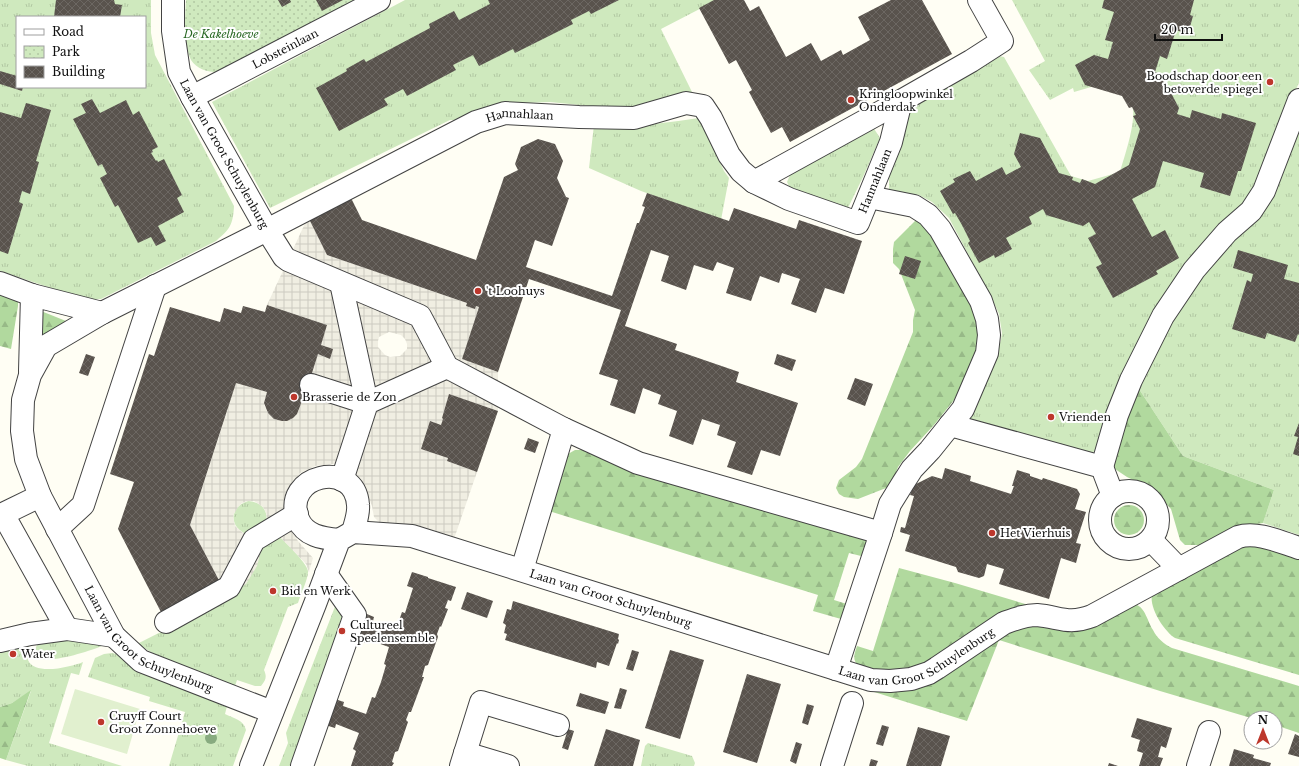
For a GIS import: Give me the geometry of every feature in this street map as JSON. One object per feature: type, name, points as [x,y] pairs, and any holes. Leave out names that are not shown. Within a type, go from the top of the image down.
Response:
[{"type":"street","name":"Laan van Groot Schuylenburg","points":[[173,0],[173,31],[180,72],[192,97],[267,230],[102,313],[46,346],[30,375],[23,400],[22,431],[26,459],[40,496],[114,636],[141,661],[272,712]]},
{"type":"street","name":"Lobsteinlaan","points":[[192,97],[379,0]]},
{"type":"street","points":[[754,182],[901,101],[971,61],[1002,41],[979,0]]},
{"type":"street","points":[[1113,496],[1102,467],[1117,415],[1131,380],[1163,316],[1194,270],[1227,232],[1250,211],[1264,191],[1299,100]]},
{"type":"street","name":"Hannahlaan","points":[[267,230],[476,122],[505,114],[634,118],[686,103],[703,106],[711,118],[728,155],[741,171],[754,182],[789,199],[858,223],[891,142],[901,101]]},
{"type":"street","points":[[836,669],[890,504],[912,469],[963,409],[986,353],[989,335],[987,319],[981,301],[940,229],[928,215],[914,206],[869,197]]},
{"type":"street","points":[[267,230],[284,257],[288,260],[420,316],[447,367],[564,429],[638,463],[881,533]]},
{"type":"street","points":[[0,283],[32,295],[102,313]]},
{"type":"street","points":[[341,283],[367,403],[342,480]]},
{"type":"street","points":[[57,529],[83,505],[155,286]]},
{"type":"street","points":[[30,375],[32,295]]},
{"type":"street","points":[[311,385],[367,403],[447,367]]},
{"type":"street","points":[[950,425],[1102,467]]},
{"type":"street","name":"Laan van Groot Schuylenburg","points":[[522,570],[564,429]]},
{"type":"street","points":[[251,766],[326,574],[346,536],[358,506],[356,495],[350,486],[342,480],[331,476],[311,480],[304,486],[298,495],[296,514],[300,524],[303,528],[315,536],[346,536]]},
{"type":"street","points":[[1131,491],[1140,493],[1148,498],[1154,505],[1158,518],[1156,532],[1151,540],[1143,546],[1134,549],[1124,549],[1107,539],[1102,531],[1100,521],[1101,511],[1106,503],[1113,496],[1121,492],[1131,491]]},
{"type":"street","points":[[40,496],[3,514],[66,630]]},
{"type":"street","points":[[166,622],[229,587],[254,540],[296,514]]},
{"type":"street","name":"Laan van Groot Schuylenburg","points":[[346,536],[412,536],[836,669],[875,680],[890,681],[910,679],[933,670],[1013,619],[1036,615],[1068,621],[1085,619],[1244,535],[1258,536],[1299,548]]},
{"type":"street","points":[[1151,540],[1179,569]]},
{"type":"street","points":[[302,766],[355,614],[326,574]]},
{"type":"street","points":[[0,641],[30,634],[66,630],[114,636]]},
{"type":"street","points":[[508,766],[463,759],[481,702],[558,725]]},
{"type":"street","points":[[832,766],[852,703]]},
{"type":"street","points":[[1198,766],[1209,732]]},
{"type":"green space","points":[[0,0],[151,0],[151,33],[155,55],[234,206],[232,222],[228,230],[216,241],[101,299],[84,299],[0,271]]},
{"type":"green space","name":"De Kakelhoeve","points":[[186,0],[358,0],[222,72],[218,72],[209,71],[197,66],[188,54],[185,22]]},
{"type":"green space","points":[[405,0],[717,0],[661,29],[692,92],[686,92],[647,106],[619,109],[550,102],[521,103],[457,120],[450,120],[270,208],[212,102]]},
{"type":"green space","points":[[1012,0],[1299,0],[1299,83],[1289,103],[1250,199],[1220,229],[1099,449],[1093,452],[1086,453],[967,420],[1001,340],[1002,333],[999,314],[949,218],[932,202],[919,195],[889,191],[889,169],[908,109],[997,56],[1004,57],[1071,176],[1088,181],[1120,172],[1128,145],[1132,123],[1132,105],[1129,99],[1098,85],[1074,92],[1073,88],[1050,100],[1029,70],[1045,61]]},
{"type":"green space","points":[[699,118],[724,171],[729,178],[721,220],[641,191],[589,168],[594,125],[634,125]]},
{"type":"green space","points":[[1299,119],[1299,535],[1263,523],[1274,490],[1183,456],[1137,386],[1161,334]]},
{"type":"green space","points":[[871,124],[880,138],[846,212],[791,190],[787,182],[792,170]]},
{"type":"green space","points":[[919,217],[927,225],[974,311],[979,333],[974,361],[954,400],[910,451],[898,467],[893,481],[886,488],[858,499],[844,497],[839,494],[836,488],[839,480],[856,467],[862,459],[913,332],[915,310],[899,269],[893,263],[893,249],[894,242]]},
{"type":"green space","points":[[0,293],[18,299],[11,349],[0,346]]},
{"type":"green space","points":[[41,311],[66,321],[39,338]]},
{"type":"green space","points":[[1137,386],[1183,456],[1274,490],[1263,523],[1232,528],[1199,545],[1185,545],[1180,540],[1171,509],[1152,489],[1127,477],[1115,469],[1113,458]]},
{"type":"green space","points":[[575,450],[582,450],[868,539],[865,557],[849,553],[834,600],[850,605],[841,619],[813,611],[818,595],[549,511],[568,454]]},
{"type":"green space","points":[[248,501],[261,505],[265,511],[267,519],[266,524],[249,535],[242,532],[238,528],[234,518],[234,513],[237,508],[241,504]]},
{"type":"green space","points":[[1129,505],[1140,509],[1144,520],[1140,531],[1129,535],[1118,531],[1114,520],[1118,509]]},
{"type":"green space","points":[[276,534],[289,546],[307,567],[308,574],[298,603],[288,607],[264,670],[266,678],[261,686],[255,686],[237,680],[235,686],[158,656],[137,644],[222,601],[263,544]]},
{"type":"green space","points":[[1248,542],[1299,555],[1299,675],[1175,638],[1162,625],[1155,612],[1152,594]]},
{"type":"green space","points":[[899,568],[1032,606],[921,666],[890,672],[859,666],[855,662],[854,657],[857,646],[873,651]]},
{"type":"green space","points":[[336,604],[348,625],[291,766],[279,766],[288,743],[286,733]]},
{"type":"green space","points":[[1135,604],[1142,608],[1157,636],[1172,648],[1299,686],[1299,733],[1283,728],[1283,710],[1243,710],[1243,716],[999,640],[967,721],[871,691],[872,688],[1009,631]]},
{"type":"green space","points":[[67,639],[84,641],[102,646],[58,659],[41,659],[35,656],[34,652],[39,640]]},
{"type":"green space","points":[[30,642],[27,658],[32,665],[37,668],[62,668],[83,662],[79,675],[71,673],[49,743],[122,766],[28,766],[6,760],[31,691],[12,703],[0,707],[0,647]]},
{"type":"green space","points":[[104,654],[116,654],[130,665],[227,706],[225,714],[241,722],[246,730],[233,766],[169,766],[185,712],[149,701],[150,697],[88,677],[95,658]]},
{"type":"green space","name":"Cruyff Court Groot Zonnehoeve","points":[[75,689],[140,709],[127,754],[61,734]]},
{"type":"green space","points":[[31,690],[6,760],[0,758],[0,707],[12,703]]},
{"type":"green space","points":[[648,743],[692,756],[695,763],[694,766],[641,766],[645,746]]},
{"type":"shaded area","points":[[308,217],[327,255],[467,303],[466,306],[475,309],[476,306],[479,307],[462,359],[498,372],[498,411],[449,395],[442,418],[448,458],[447,461],[477,472],[454,539],[381,524],[374,517],[372,506],[365,488],[355,474],[341,466],[332,464],[315,466],[300,473],[288,491],[286,501],[287,520],[292,532],[313,558],[309,572],[306,564],[276,534],[263,544],[257,566],[246,584],[222,601],[222,586],[190,525],[228,409],[207,374],[267,392],[264,405],[268,413],[274,419],[282,421],[291,419],[297,414],[304,396],[307,397],[315,374],[312,373],[327,325],[267,305]],"holes":[[[389,332],[401,335],[405,339],[407,349],[400,356],[390,357],[385,355],[378,347],[379,337]],[[254,501],[263,507],[267,519],[266,524],[249,535],[243,533],[235,526],[233,516],[238,507],[242,503]]]},
{"type":"building","points":[[56,0],[114,0],[115,4],[122,5],[120,16],[54,16]]},
{"type":"building","points":[[278,0],[290,0],[291,2],[282,7]]},
{"type":"building","points":[[316,0],[343,0],[322,11]]},
{"type":"building","points":[[488,0],[619,0],[591,14],[589,11],[571,20],[573,24],[515,53],[513,49],[479,66],[473,55],[453,65],[456,70],[407,96],[403,89],[384,99],[388,105],[339,131],[316,88],[347,71],[346,69],[364,59],[366,62],[430,28],[429,24],[454,11],[459,20],[490,4]]},
{"type":"building","points":[[714,0],[744,0],[750,11],[759,6],[786,57],[811,43],[821,61],[841,50],[843,55],[870,40],[858,17],[891,0],[922,0],[952,54],[790,142],[782,127],[771,133],[749,92],[752,90],[736,60],[729,64],[699,8]]},
{"type":"building","points":[[1104,0],[1194,0],[1190,15],[1193,16],[1188,34],[1176,30],[1167,59],[1160,56],[1155,72],[1161,74],[1179,108],[1177,114],[1190,118],[1192,110],[1221,119],[1222,113],[1256,123],[1241,171],[1238,171],[1230,196],[1200,187],[1204,173],[1163,161],[1155,187],[1132,199],[1152,237],[1165,230],[1179,258],[1156,271],[1158,274],[1113,298],[1096,267],[1102,264],[1088,238],[1096,234],[1089,222],[1083,226],[1046,215],[1043,209],[1029,217],[1032,224],[1006,238],[1012,249],[995,258],[994,255],[979,263],[968,243],[970,241],[962,225],[955,213],[953,214],[940,191],[955,182],[953,179],[970,171],[976,181],[1002,167],[1006,175],[1021,167],[1014,154],[1020,133],[1040,138],[1059,173],[1073,177],[1072,180],[1080,183],[1082,179],[1095,184],[1129,165],[1140,129],[1133,116],[1136,115],[1132,107],[1129,108],[1122,96],[1085,85],[1075,65],[1094,55],[1108,59],[1113,42],[1105,40],[1114,12],[1102,8]]},
{"type":"building","points":[[0,71],[16,76],[16,88],[23,88],[22,91],[0,84]]},
{"type":"building","points":[[92,99],[100,113],[126,100],[133,115],[139,111],[158,147],[152,150],[153,152],[151,153],[158,162],[164,159],[182,195],[177,198],[184,212],[158,226],[166,241],[156,246],[151,237],[138,243],[118,205],[115,207],[100,178],[107,174],[102,164],[98,166],[73,119],[86,113],[81,104]]},
{"type":"building","points":[[26,103],[51,110],[36,161],[39,162],[30,194],[22,191],[19,202],[23,204],[8,254],[0,251],[0,112],[21,118]]},
{"type":"building","points":[[538,139],[555,144],[563,161],[557,178],[566,197],[569,198],[552,246],[535,240],[526,267],[612,296],[637,223],[639,223],[645,207],[642,206],[647,193],[729,221],[734,208],[796,229],[799,220],[862,241],[844,294],[825,288],[816,313],[791,304],[800,279],[782,273],[779,283],[760,276],[751,301],[726,293],[734,268],[717,262],[713,271],[694,265],[686,290],[661,281],[669,256],[651,250],[625,326],[677,344],[675,350],[739,372],[736,382],[798,403],[780,456],[761,450],[752,475],[727,467],[736,442],[717,435],[720,425],[702,419],[693,445],[669,436],[677,411],[658,404],[661,395],[643,388],[635,414],[610,405],[618,380],[599,374],[621,310],[529,279],[498,372],[462,359],[479,307],[476,306],[475,309],[466,306],[467,303],[327,255],[308,217],[350,196],[362,220],[476,260],[504,177],[518,170],[515,164],[521,147]]},
{"type":"building","points":[[1238,250],[1288,265],[1284,279],[1299,283],[1299,335],[1298,334],[1295,342],[1267,333],[1265,339],[1232,329],[1247,280],[1251,282],[1253,274],[1233,268]]},
{"type":"building","points":[[905,256],[921,261],[915,279],[899,274]]},
{"type":"building","points":[[267,305],[327,325],[321,345],[333,349],[330,359],[318,354],[312,373],[315,374],[307,397],[304,396],[297,414],[287,421],[274,419],[268,413],[264,403],[267,392],[236,383],[190,525],[222,586],[163,616],[118,529],[134,482],[110,474],[149,354],[154,356],[170,307],[220,322],[224,308],[241,313],[243,306],[265,312]]},
{"type":"building","points":[[86,354],[95,357],[88,376],[79,373]]},
{"type":"building","points":[[777,354],[796,360],[792,371],[774,364]]},
{"type":"building","points":[[855,378],[873,384],[865,406],[847,399]]},
{"type":"building","points":[[449,394],[498,411],[477,472],[447,461],[448,458],[421,449],[430,421],[441,425]]},
{"type":"building","points":[[1299,423],[1299,456],[1293,454],[1298,437],[1294,436]]},
{"type":"building","points":[[528,438],[539,442],[535,453],[524,449]]},
{"type":"building","name":"Het Vierhuis","points":[[945,468],[971,476],[970,481],[1011,494],[1017,470],[1042,480],[1043,478],[1077,489],[1080,494],[1075,509],[1086,512],[1076,543],[1081,544],[1076,563],[1061,558],[1049,599],[999,584],[1004,569],[987,564],[984,576],[979,578],[958,572],[956,567],[905,551],[910,535],[900,532],[901,527],[905,528],[914,496],[910,495],[914,485],[932,476],[942,479]]},
{"type":"building","points":[[412,572],[456,587],[451,601],[448,600],[445,608],[448,609],[437,634],[438,637],[428,665],[425,666],[422,677],[424,677],[411,712],[409,712],[406,720],[408,722],[398,751],[395,752],[392,762],[394,763],[392,766],[351,766],[356,751],[353,749],[359,733],[336,724],[335,728],[322,724],[332,698],[344,702],[343,706],[366,714],[372,697],[375,698],[381,682],[389,647],[366,639],[365,643],[353,639],[362,612],[374,617],[373,621],[396,629],[402,612],[405,613],[413,588],[407,586]]},
{"type":"building","points":[[467,592],[493,601],[487,618],[461,609]]},
{"type":"building","points":[[513,601],[619,634],[618,644],[617,643],[609,666],[597,662],[596,668],[505,640],[507,634],[504,633],[506,625],[503,623],[507,609],[511,610]]},
{"type":"building","points":[[632,650],[639,652],[633,671],[626,669]]},
{"type":"building","points":[[670,650],[704,660],[680,739],[645,728]]},
{"type":"building","points":[[747,674],[781,684],[757,763],[723,752]]},
{"type":"building","points":[[620,688],[627,690],[621,709],[614,708]]},
{"type":"building","points":[[580,693],[609,702],[605,714],[576,706]]},
{"type":"building","points":[[807,704],[814,706],[808,725],[802,723]]},
{"type":"building","points":[[1137,718],[1172,728],[1166,748],[1161,746],[1158,757],[1163,758],[1160,766],[1139,766],[1143,753],[1137,751],[1140,740],[1131,737]]},
{"type":"building","points":[[882,725],[889,727],[883,746],[876,744]]},
{"type":"building","points":[[918,727],[950,736],[941,766],[906,766]]},
{"type":"building","points":[[568,729],[574,731],[568,750],[562,748]]},
{"type":"building","points":[[606,729],[640,740],[633,766],[594,766]]},
{"type":"building","points":[[1295,734],[1299,736],[1299,757],[1288,754]]},
{"type":"building","points":[[796,742],[802,744],[796,764],[790,761]]},
{"type":"building","points":[[1234,749],[1254,755],[1253,758],[1271,763],[1270,766],[1229,766]]},
{"type":"building","points":[[871,759],[878,761],[876,766],[869,766]]},
{"type":"building","points":[[1109,763],[1118,766],[1108,766]]},
{"type":"place","name":"Boodschap door een betoverde spiegel","points":[[1270,82]]},
{"type":"place","name":"Kringloopwinkel Onderdak","points":[[851,100]]},
{"type":"place","name":"'t Loohuys","points":[[478,291]]},
{"type":"place","name":"Brasserie de Zon","points":[[294,397]]},
{"type":"place","name":"Vrienden","points":[[1051,417]]},
{"type":"place","name":"Het Vierhuis","points":[[992,533]]},
{"type":"place","name":"Bid en Werk","points":[[273,591]]},
{"type":"place","name":"Cultureel Speelensemble","points":[[342,631]]},
{"type":"place","name":"Water","points":[[13,654]]},
{"type":"place","name":"Cruyff Court Groot Zonnehoeve","points":[[101,722]]}]
